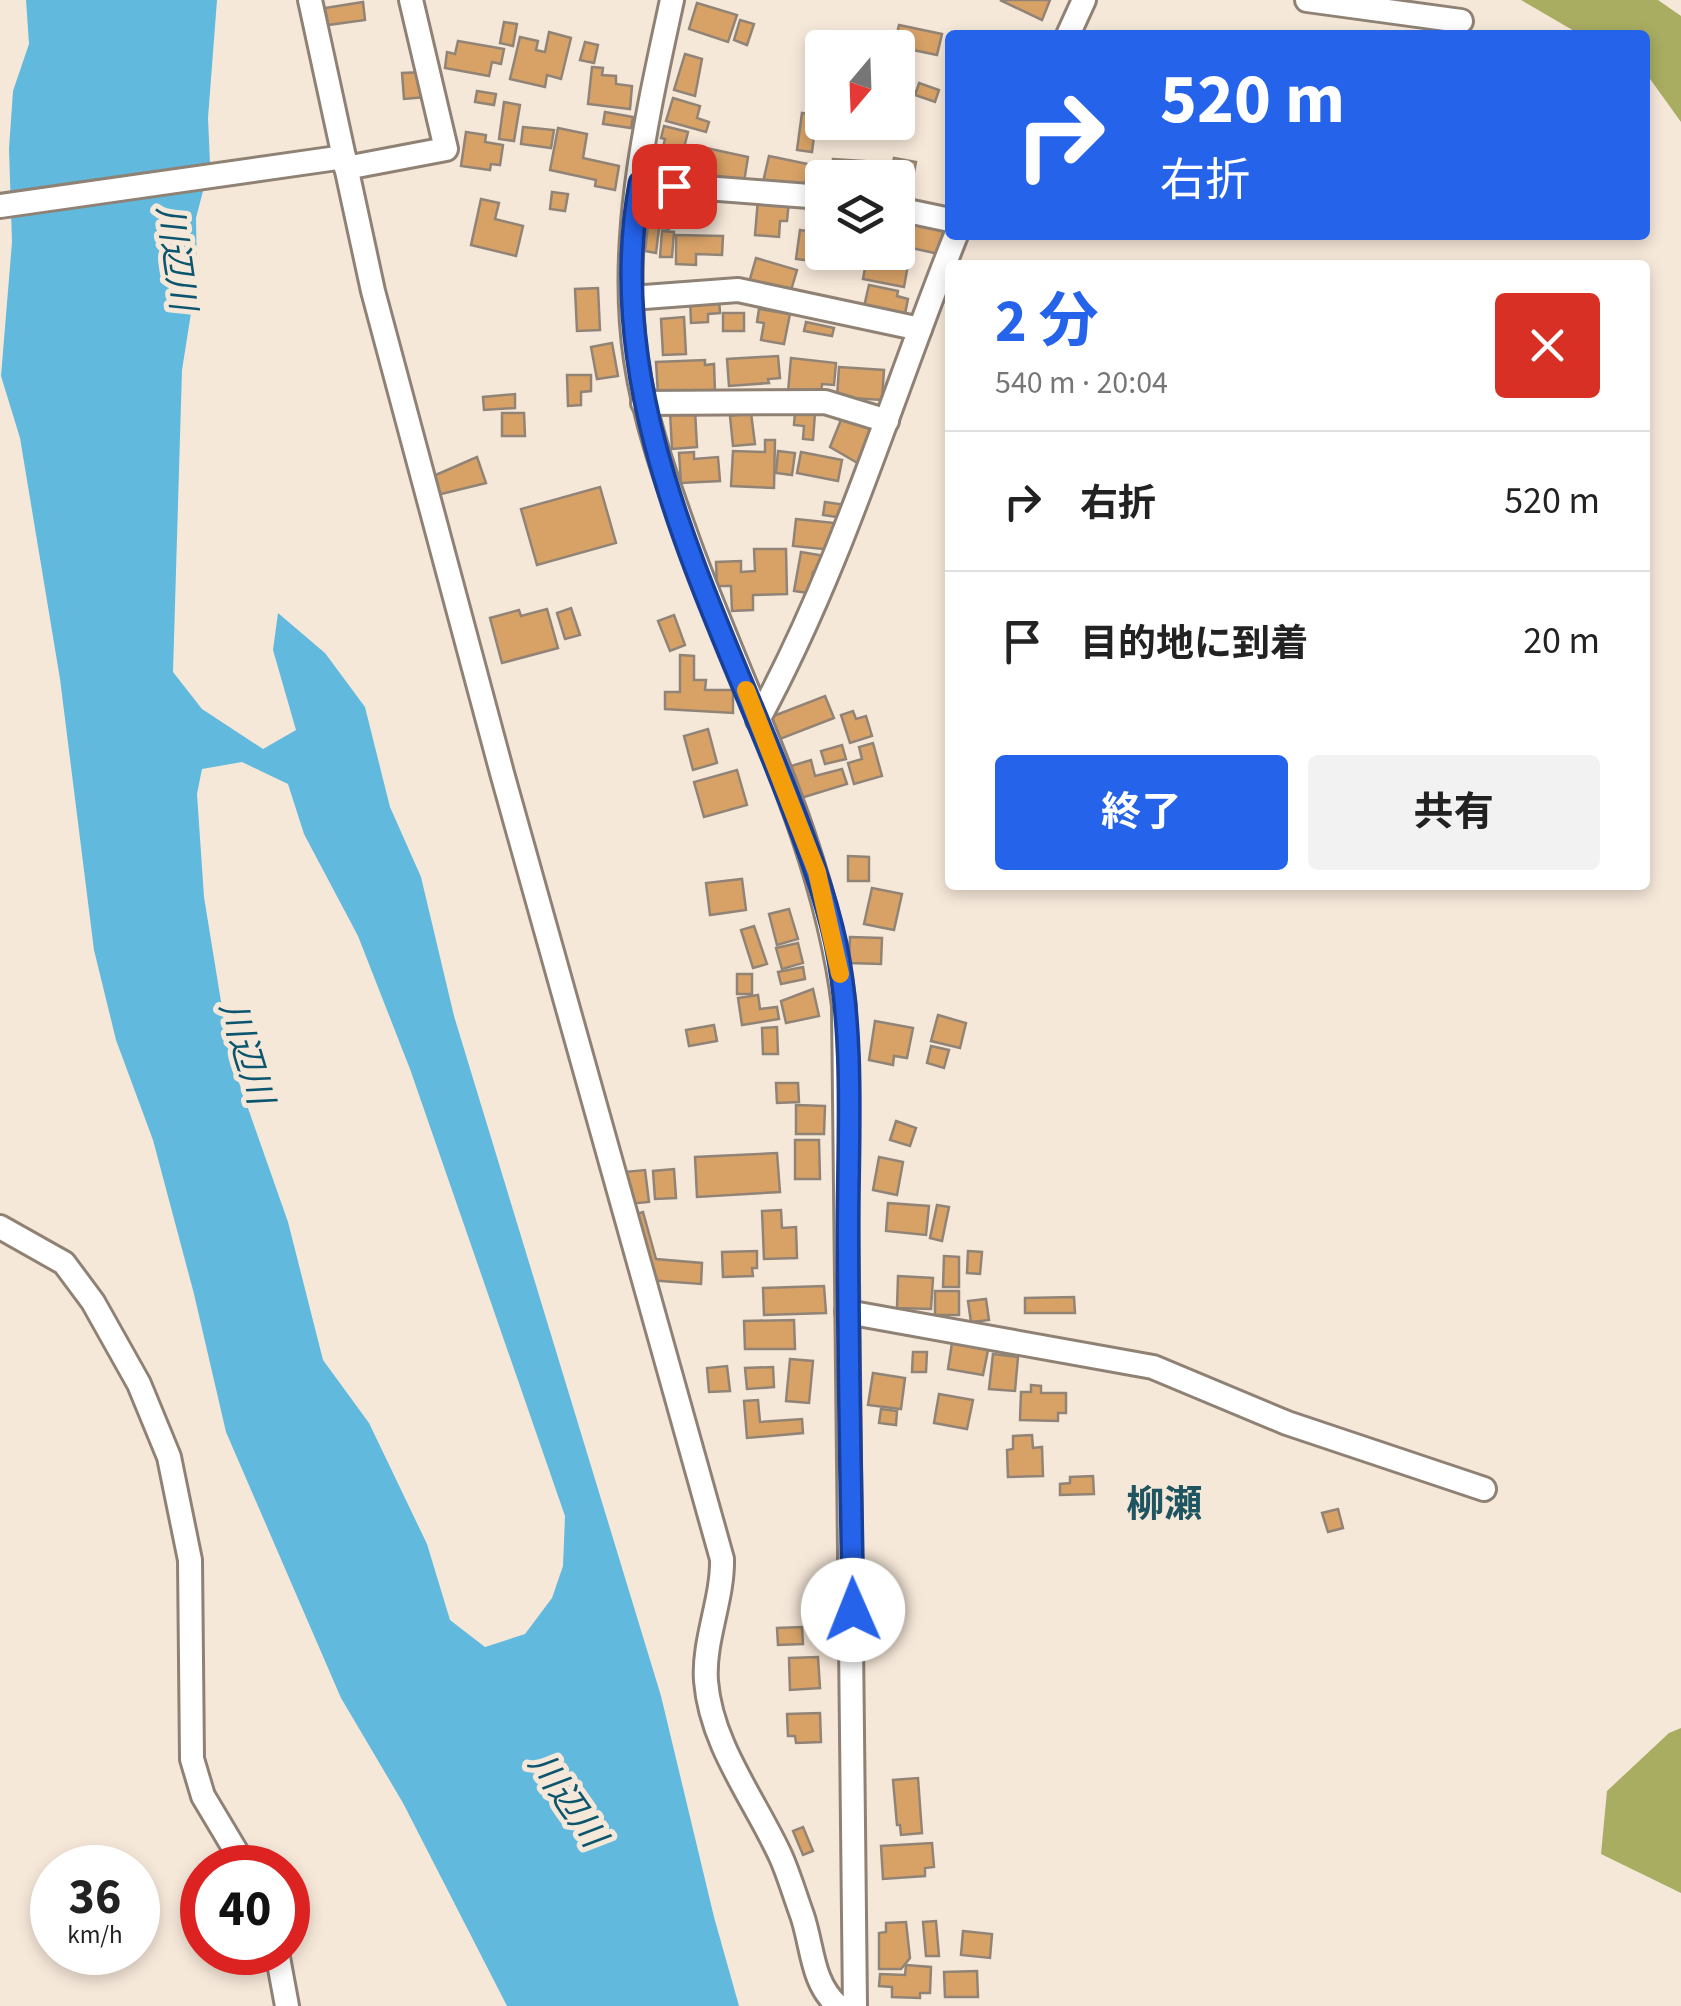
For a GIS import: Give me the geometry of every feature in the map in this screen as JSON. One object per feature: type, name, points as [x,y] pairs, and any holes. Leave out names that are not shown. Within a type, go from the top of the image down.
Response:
[{"type":"street","points":[[310,0],[373,291],[496,754],[722,1559],[705,1676],[709,1705],[720,1739],[782,1859],[806,1928],[814,1969],[827,1996],[838,2006]]},
{"type":"street","points":[[0,206],[316,161],[344,163],[446,148],[411,0]]},
{"type":"street","points":[[672,0],[646,124],[631,298],[643,402],[675,506],[817,872],[836,946],[846,1082],[855,2006]]},
{"type":"street","points":[[1070,30],[1084,0]]},
{"type":"street","points":[[1308,0],[1461,21]]},
{"type":"street","points":[[640,183],[805,196]]},
{"type":"street","points":[[915,213],[945,219]]},
{"type":"street","points":[[758,720],[794,652],[849,524],[945,264]]},
{"type":"street","points":[[631,298],[738,290],[920,329]]},
{"type":"street","points":[[643,402],[826,402],[888,421]]},
{"type":"street","points":[[0,1226],[64,1262],[93,1302],[139,1384],[168,1457],[190,1560],[192,1759],[203,1796],[232,1845]]},
{"type":"street","points":[[848,1312],[1153,1368],[1287,1423],[1484,1489]]},
{"type":"street","points":[[281,1975],[287,2006]]},
{"type":"green space","points":[[1521,0],[1658,0],[1681,16],[1681,122],[1650,79],[1650,30],[1572,30]]},
{"type":"green space","points":[[1681,1728],[1681,1893],[1601,1854],[1607,1791],[1669,1733]]},
{"type":"water","name":"川辺川","points":[[26,0],[217,0],[208,118],[210,164],[196,218],[197,275],[182,370],[173,672],[202,709],[263,749],[296,730],[273,650],[278,613],[325,653],[365,707],[390,807],[421,877],[454,1016],[661,1696],[739,2006],[507,2006],[403,1803],[341,1698],[226,1432],[153,1140],[116,1040],[94,950],[60,679],[20,438],[1,376],[12,242],[9,149],[13,91],[29,44]],"holes":[[[242,762],[288,784],[304,834],[358,936],[410,1069],[565,1516],[563,1566],[552,1598],[525,1634],[485,1647],[450,1620],[427,1544],[369,1423],[323,1360],[288,1222],[230,1057],[204,897],[197,794],[202,769]]]},
{"type":"building","points":[[1000,0],[1050,0],[1042,20]]},
{"type":"building","points":[[363,2],[365,20],[328,25],[325,8]]},
{"type":"building","points":[[697,3],[737,15],[728,42],[689,29]]},
{"type":"building","points":[[740,20],[754,24],[747,45],[734,40]]},
{"type":"building","points":[[504,22],[517,24],[513,46],[500,43]]},
{"type":"building","points":[[899,25],[942,34],[937,55],[915,50],[915,30],[898,30]]},
{"type":"building","points":[[549,32],[571,38],[561,79],[547,75],[545,87],[510,79],[520,37],[538,41],[536,50],[545,52]]},
{"type":"building","points":[[458,41],[504,49],[501,64],[492,62],[489,76],[445,68],[447,52],[455,54]]},
{"type":"building","points":[[585,42],[598,45],[594,63],[580,60]]},
{"type":"building","points":[[685,54],[702,59],[695,96],[674,90]]},
{"type":"building","points":[[592,67],[603,68],[602,75],[616,76],[616,84],[632,86],[630,109],[588,104]]},
{"type":"building","points":[[424,72],[426,97],[404,99],[402,73]]},
{"type":"building","points":[[919,83],[939,90],[935,102],[915,95]]},
{"type":"building","points":[[477,91],[496,94],[494,105],[475,102]]},
{"type":"building","points":[[673,98],[700,106],[697,118],[709,122],[706,132],[666,121]]},
{"type":"building","points":[[504,102],[520,105],[514,141],[499,139]]},
{"type":"building","points":[[605,112],[633,117],[631,128],[603,124]]},
{"type":"building","points":[[802,113],[805,113],[805,140],[814,140],[812,152],[797,150]]},
{"type":"building","points":[[664,126],[688,132],[684,148],[689,150],[682,161],[688,163],[683,181],[656,174],[665,139],[661,138]]},
{"type":"building","points":[[523,127],[554,130],[551,148],[521,144]]},
{"type":"building","points":[[558,128],[587,134],[583,158],[619,166],[615,190],[595,186],[596,180],[550,170]]},
{"type":"building","points":[[466,132],[486,135],[485,142],[503,145],[500,165],[491,164],[490,170],[461,166]]},
{"type":"building","points":[[697,146],[748,157],[744,182],[693,171]]},
{"type":"building","points":[[769,156],[805,163],[805,191],[763,182]]},
{"type":"building","points":[[552,192],[568,194],[565,211],[550,209]]},
{"type":"building","points":[[652,194],[673,196],[669,229],[659,228],[656,253],[645,251]]},
{"type":"building","points":[[687,194],[706,197],[704,214],[685,212]]},
{"type":"building","points":[[481,199],[499,203],[495,219],[523,226],[516,256],[471,245]]},
{"type":"building","points":[[758,199],[789,201],[787,221],[780,221],[779,237],[755,235]]},
{"type":"building","points":[[915,218],[945,227],[939,254],[915,249]]},
{"type":"building","points":[[800,230],[805,231],[805,260],[796,259]]},
{"type":"building","points":[[662,231],[674,232],[672,257],[660,257]]},
{"type":"building","points":[[676,235],[723,236],[722,255],[696,254],[696,265],[676,264]]},
{"type":"building","points":[[756,258],[797,270],[789,297],[748,286]]},
{"type":"building","points":[[865,270],[907,270],[904,287],[863,279]]},
{"type":"building","points":[[869,285],[898,291],[897,296],[908,299],[904,319],[863,311]]},
{"type":"building","points":[[598,288],[600,330],[577,331],[575,289]]},
{"type":"building","points":[[719,297],[720,313],[708,314],[708,322],[691,323],[690,298]]},
{"type":"building","points":[[759,309],[790,314],[784,344],[761,340],[764,323],[757,322]]},
{"type":"building","points":[[723,313],[744,313],[744,331],[723,331]]},
{"type":"building","points":[[684,317],[686,354],[663,355],[661,319]]},
{"type":"building","points":[[806,322],[834,328],[832,336],[804,331]]},
{"type":"building","points":[[612,343],[618,376],[597,379],[591,347]]},
{"type":"building","points":[[778,356],[780,378],[768,379],[769,383],[729,386],[727,359]]},
{"type":"building","points":[[791,358],[836,363],[834,385],[822,384],[821,395],[788,392]]},
{"type":"building","points":[[705,360],[705,365],[714,364],[715,392],[658,394],[656,362]]},
{"type":"building","points":[[839,367],[884,370],[882,400],[837,397]]},
{"type":"building","points":[[567,375],[591,375],[591,391],[581,392],[581,405],[568,406]]},
{"type":"building","points":[[515,394],[515,408],[484,410],[483,397]]},
{"type":"building","points":[[695,410],[697,447],[672,449],[670,412]]},
{"type":"building","points":[[795,412],[815,413],[813,440],[803,439],[804,426],[794,425]]},
{"type":"building","points":[[502,413],[524,413],[525,436],[502,436]]},
{"type":"building","points":[[751,413],[755,444],[733,446],[730,416]]},
{"type":"building","points":[[843,415],[876,429],[861,465],[830,447]]},
{"type":"building","points":[[765,440],[775,440],[774,488],[731,486],[733,451],[765,452]]},
{"type":"building","points":[[778,451],[795,453],[792,475],[776,473]]},
{"type":"building","points":[[694,452],[694,459],[718,457],[720,481],[681,483],[679,453]]},
{"type":"building","points":[[801,452],[842,460],[838,481],[797,473]]},
{"type":"building","points":[[477,457],[486,483],[437,495],[431,477]]},
{"type":"building","points":[[600,487],[616,543],[537,565],[521,509]]},
{"type":"building","points":[[825,502],[846,505],[844,518],[823,515]]},
{"type":"building","points":[[796,519],[835,523],[832,550],[793,546]]},
{"type":"building","points":[[754,549],[786,549],[787,594],[753,595],[753,610],[732,611],[731,586],[717,586],[716,562],[741,561],[741,572],[755,571]]},
{"type":"building","points":[[801,552],[825,556],[822,574],[813,572],[809,593],[794,591]]},
{"type":"building","points":[[571,608],[580,635],[565,639],[557,613]]},
{"type":"building","points":[[547,609],[558,648],[502,663],[490,618],[519,610],[521,616]]},
{"type":"building","points":[[674,615],[685,645],[670,651],[658,621]]},
{"type":"building","points":[[680,655],[694,656],[694,680],[706,680],[705,690],[733,690],[733,713],[665,709],[665,692],[680,692]]},
{"type":"building","points":[[825,696],[834,718],[780,739],[771,717]]},
{"type":"building","points":[[853,711],[856,719],[866,716],[872,736],[850,743],[841,715]]},
{"type":"building","points":[[708,729],[717,763],[693,770],[684,736]]},
{"type":"building","points":[[873,743],[882,776],[854,784],[848,763],[862,759],[859,747]]},
{"type":"building","points":[[842,745],[846,759],[825,764],[821,751]]},
{"type":"building","points":[[811,760],[815,776],[842,769],[847,784],[801,798],[791,766]]},
{"type":"building","points":[[737,770],[747,805],[704,817],[694,782]]},
{"type":"building","points":[[848,856],[869,857],[869,881],[848,881]]},
{"type":"building","points":[[742,879],[746,910],[710,915],[706,883]]},
{"type":"building","points":[[872,888],[902,894],[894,930],[864,924]]},
{"type":"building","points":[[789,909],[798,939],[777,945],[769,914]]},
{"type":"building","points":[[754,926],[767,964],[753,968],[741,930]]},
{"type":"building","points":[[850,937],[882,938],[881,964],[849,963]]},
{"type":"building","points":[[798,943],[803,963],[782,969],[776,948]]},
{"type":"building","points":[[803,967],[805,979],[781,984],[778,972]]},
{"type":"building","points":[[737,974],[752,974],[752,994],[737,994]]},
{"type":"building","points":[[813,989],[819,1016],[786,1023],[781,1001]]},
{"type":"building","points":[[758,995],[760,1009],[777,1007],[779,1019],[742,1025],[738,998]]},
{"type":"building","points":[[938,1015],[966,1023],[960,1048],[931,1041]]},
{"type":"building","points":[[875,1021],[913,1028],[907,1058],[894,1056],[893,1065],[869,1060]]},
{"type":"building","points":[[714,1025],[717,1041],[689,1046],[686,1030]]},
{"type":"building","points":[[777,1027],[778,1054],[763,1054],[762,1028]]},
{"type":"building","points":[[931,1046],[949,1050],[944,1068],[927,1063]]},
{"type":"building","points":[[776,1083],[798,1083],[799,1102],[777,1103]]},
{"type":"building","points":[[796,1105],[825,1106],[824,1134],[796,1134]]},
{"type":"building","points":[[896,1121],[916,1128],[910,1146],[890,1140]]},
{"type":"building","points":[[795,1140],[819,1140],[820,1179],[795,1179]]},
{"type":"building","points":[[777,1153],[780,1192],[697,1197],[695,1157]]},
{"type":"building","points":[[879,1157],[903,1162],[897,1195],[873,1190]]},
{"type":"building","points":[[674,1169],[676,1198],[655,1199],[653,1171]]},
{"type":"building","points":[[645,1170],[649,1202],[628,1204],[624,1172]]},
{"type":"building","points":[[888,1203],[929,1206],[926,1235],[886,1231]]},
{"type":"building","points":[[937,1205],[949,1207],[942,1241],[930,1238]]},
{"type":"building","points":[[781,1210],[782,1228],[796,1227],[797,1258],[764,1259],[762,1211]]},
{"type":"building","points":[[643,1212],[656,1259],[702,1263],[701,1284],[648,1280],[630,1216]]},
{"type":"building","points":[[757,1251],[753,1276],[723,1277],[722,1252]]},
{"type":"building","points":[[968,1251],[982,1252],[980,1274],[967,1273]]},
{"type":"building","points":[[944,1256],[959,1257],[959,1287],[943,1287]]},
{"type":"building","points":[[898,1276],[933,1278],[931,1309],[897,1308]]},
{"type":"building","points":[[824,1286],[826,1313],[764,1315],[763,1288]]},
{"type":"building","points":[[935,1291],[959,1291],[959,1315],[935,1315]]},
{"type":"building","points":[[1074,1297],[1075,1313],[1025,1313],[1025,1298]]},
{"type":"building","points":[[986,1299],[989,1320],[971,1322],[968,1301]]},
{"type":"building","points":[[794,1320],[795,1349],[745,1349],[744,1321]]},
{"type":"building","points":[[952,1343],[988,1350],[983,1375],[948,1369]]},
{"type":"building","points":[[913,1352],[927,1352],[926,1372],[912,1372]]},
{"type":"building","points":[[993,1354],[1018,1357],[1015,1391],[989,1389]]},
{"type":"building","points":[[790,1359],[813,1361],[809,1403],[786,1401]]},
{"type":"building","points":[[727,1366],[730,1391],[709,1392],[707,1368]]},
{"type":"building","points":[[773,1367],[774,1387],[747,1389],[745,1368]]},
{"type":"building","points":[[873,1373],[905,1378],[901,1409],[868,1405]]},
{"type":"building","points":[[1031,1385],[1041,1386],[1041,1393],[1066,1393],[1066,1413],[1058,1413],[1058,1421],[1020,1420],[1021,1392],[1031,1392]]},
{"type":"building","points":[[939,1394],[973,1400],[967,1429],[934,1423]]},
{"type":"building","points":[[758,1400],[760,1422],[802,1419],[803,1433],[747,1438],[744,1401]]},
{"type":"building","points":[[881,1409],[897,1411],[896,1425],[879,1423]]},
{"type":"building","points":[[1032,1435],[1033,1448],[1042,1447],[1043,1476],[1008,1477],[1007,1450],[1013,1449],[1013,1436]]},
{"type":"building","points":[[1093,1476],[1094,1494],[1060,1495],[1060,1484],[1070,1483],[1070,1477]]},
{"type":"building","points":[[1338,1509],[1343,1528],[1328,1532],[1322,1513]]},
{"type":"building","points":[[802,1627],[803,1644],[778,1645],[777,1628]]},
{"type":"building","points":[[818,1657],[820,1688],[790,1690],[789,1658]]},
{"type":"building","points":[[820,1713],[821,1742],[796,1743],[795,1736],[788,1736],[787,1714]]},
{"type":"building","points":[[918,1778],[922,1833],[901,1835],[893,1780]]},
{"type":"building","points":[[803,1827],[813,1851],[803,1855],[793,1831]]},
{"type":"building","points":[[932,1843],[934,1867],[925,1868],[925,1876],[883,1879],[881,1846]]},
{"type":"building","points":[[936,1921],[939,1956],[926,1956],[923,1922]]},
{"type":"building","points":[[906,1922],[910,1958],[901,1969],[879,1969],[879,1933],[886,1932],[886,1923]]},
{"type":"building","points":[[963,1931],[992,1934],[990,1958],[961,1955]]},
{"type":"building","points":[[906,1965],[931,1967],[930,1993],[920,1993],[920,1998],[892,1997],[892,1987],[879,1986],[880,1974],[905,1975]]},
{"type":"building","points":[[977,1971],[978,1997],[945,1997],[944,1972]]},
{"type":"slow traffic","points":[[746,690],[817,872],[840,974]]},
{"type":"district","name":"柳瀬","points":[[1164,1505]]},
{"type":"route","points":[[674,186],[640,183],[636,204],[631,298],[635,357],[646,414],[710,602],[817,872],[836,946],[844,1006],[853,1610]]}]
